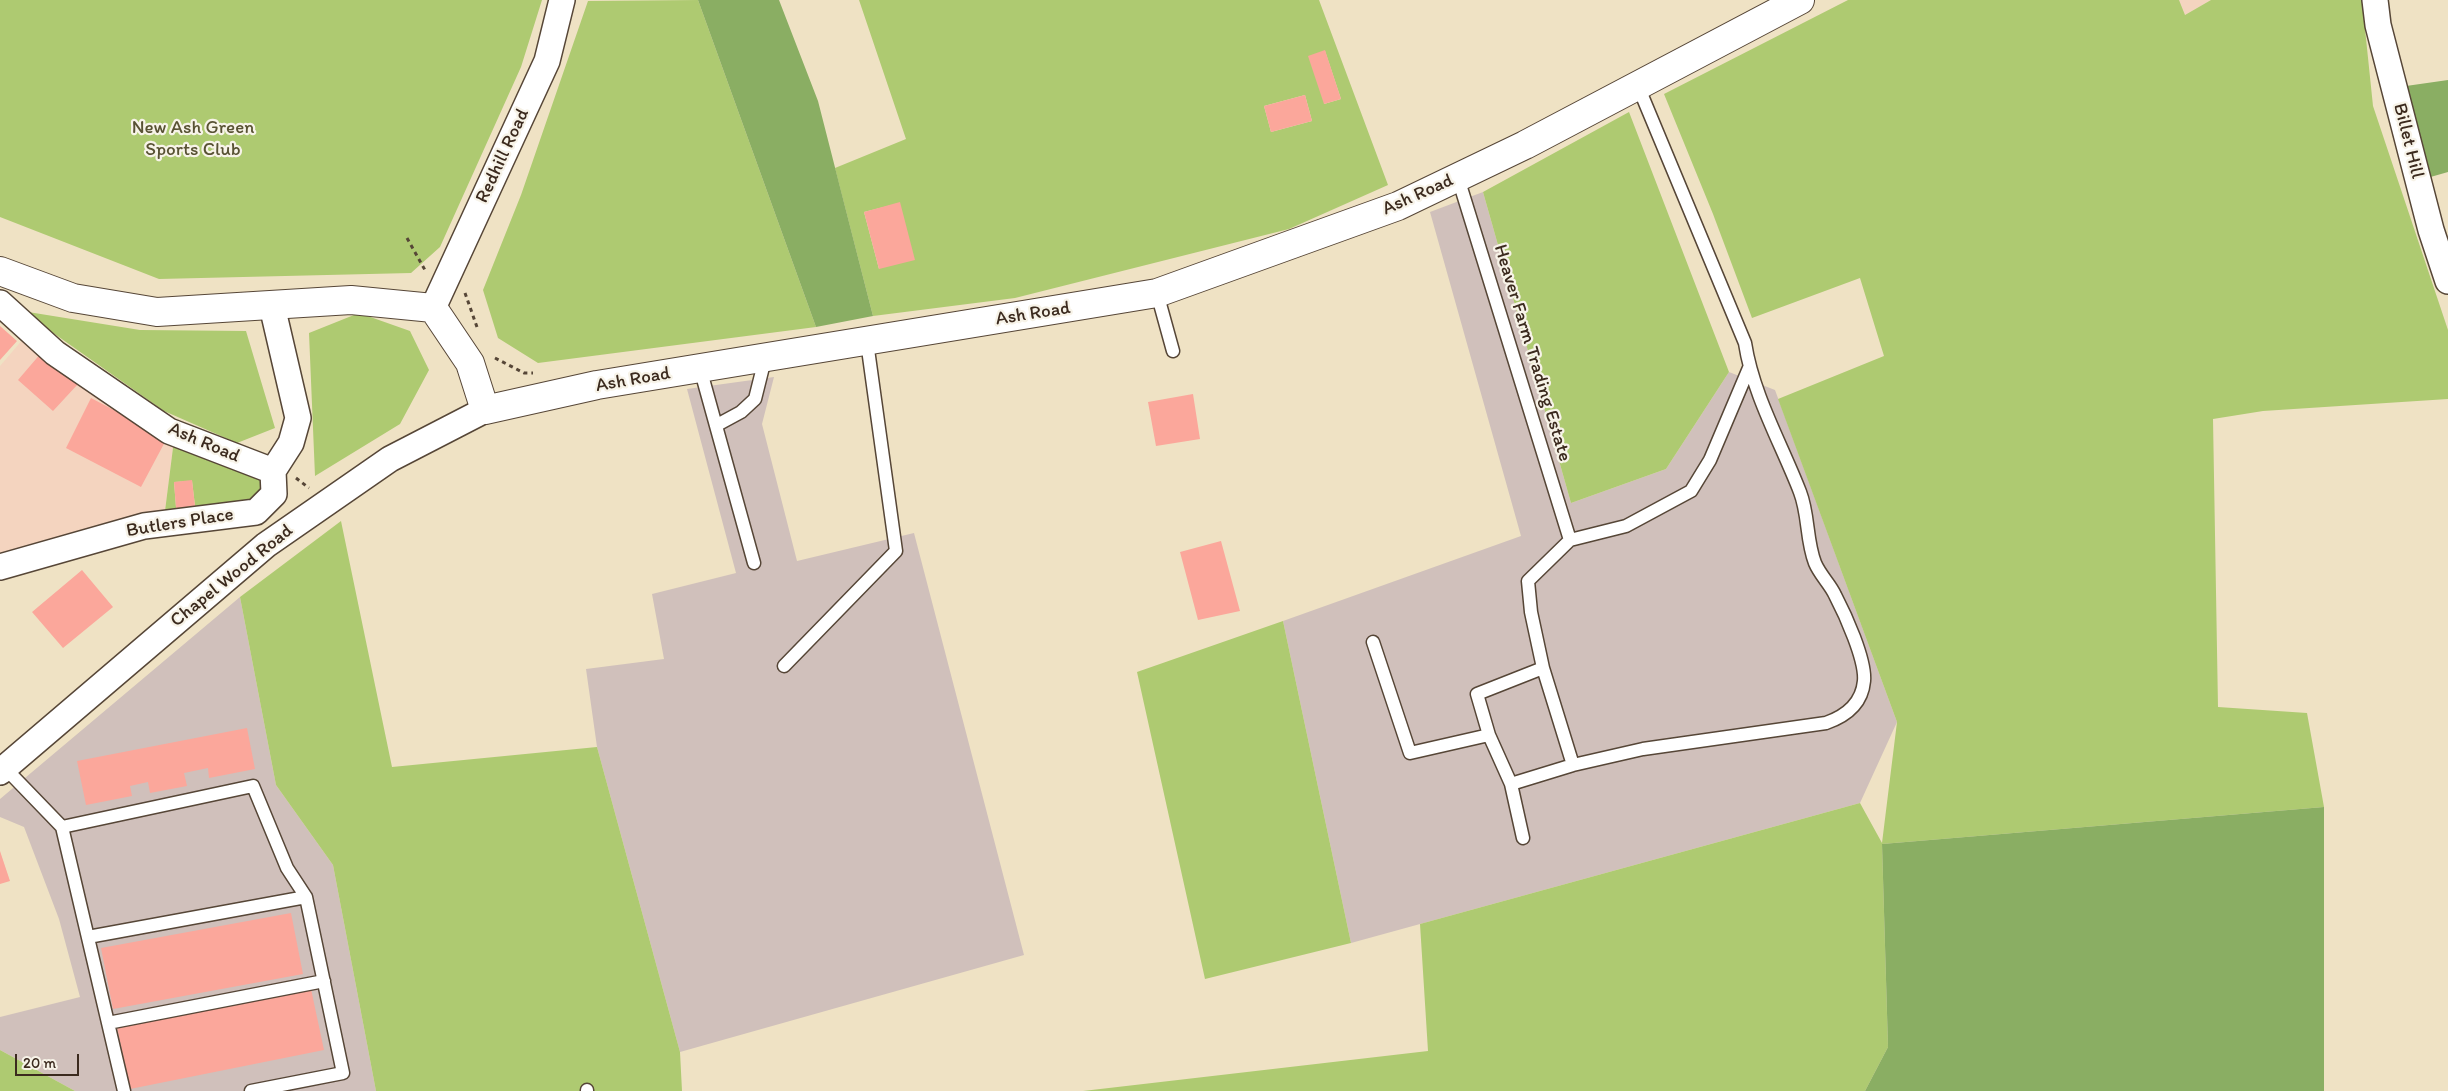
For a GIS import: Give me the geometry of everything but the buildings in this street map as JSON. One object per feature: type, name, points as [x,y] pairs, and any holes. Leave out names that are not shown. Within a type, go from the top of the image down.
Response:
[{"type":"street","name":"Redhill Road","points":[[436,301],[547,61],[562,0]]},
{"type":"street","name":"Ash Road","points":[[485,410],[598,386],[700,368],[765,359],[1157,293],[1398,206],[1458,178],[1638,86],[1800,0]]},
{"type":"street","name":"Billet Hill","points":[[2374,0],[2378,25],[2428,221],[2448,281]]},
{"type":"street","points":[[0,271],[74,298],[157,312],[352,300],[436,301],[470,363],[485,410]]},
{"type":"street","name":"Ash Road","points":[[0,303],[55,353],[169,431],[273,476]]},
{"type":"street","points":[[272,306],[298,418],[291,442],[273,476]]},
{"type":"street","name":"Chapel Wood Road","points":[[2,770],[266,545],[390,459],[485,410]]},
{"type":"street","name":"Butlers Place","points":[[0,567],[144,526],[256,512],[274,494],[273,476]]},
{"type":"lane","points":[[1511,784],[1573,765],[1644,749],[1826,723],[1848,711],[1862,693],[1864,679],[1862,662],[1835,594],[1815,562],[1800,492],[1749,368],[1745,343],[1638,86]]},
{"type":"lane","name":"Heaver Farm Trading Estate","points":[[1458,178],[1570,540]]},
{"type":"lane","points":[[1157,293],[1174,351]]},
{"type":"lane","points":[[784,666],[896,551],[868,342]]},
{"type":"lane","points":[[717,425],[741,412],[756,399],[765,359]]},
{"type":"lane","points":[[700,368],[754,563]]},
{"type":"lane","points":[[1573,765],[1543,668],[1530,612],[1528,581],[1570,540],[1626,526],[1691,491],[1710,460],[1749,368]]},
{"type":"lane","points":[[1373,642],[1410,753],[1490,735]]},
{"type":"lane","points":[[1523,838],[1511,784],[1490,735],[1478,694],[1543,668]]},
{"type":"lane","points":[[2,770],[62,827],[124,1091]]},
{"type":"lane","points":[[62,827],[253,786],[287,868],[306,897],[343,1074],[250,1091]]},
{"type":"lane","points":[[88,937],[306,897]]},
{"type":"lane","points":[[108,1023],[324,981]]},
{"type":"path","points":[[407,238],[436,301]]},
{"type":"path","points":[[464,291],[478,330]]},
{"type":"path","points":[[490,352],[496,360],[524,373],[542,374]]},
{"type":"path","points":[[273,476],[296,478],[327,503]]},
{"type":"shaded area","points":[[2179,0],[2211,0],[2185,15]]},
{"type":"shaded area","points":[[1483,192],[1571,503],[1666,469],[1729,372],[1775,390],[1897,722],[1860,803],[1351,943],[1283,621],[1521,536],[1430,212]]},
{"type":"shaded area","points":[[24,338],[174,440],[165,511],[0,553],[0,366]]},
{"type":"shaded area","points":[[774,377],[762,424],[797,561],[914,533],[1024,955],[680,1052],[597,747],[586,669],[664,659],[652,594],[736,573],[687,389]]},
{"type":"shaded area","points":[[240,597],[276,785],[333,865],[376,1091],[75,1091],[0,1050],[0,1017],[80,997],[59,919],[24,827],[0,817],[0,799]]},
{"type":"green space","name":"New Ash Green Sports Club","points":[[0,0],[542,0],[521,67],[440,247],[411,273],[159,279],[0,217]]},
{"type":"green space","points":[[698,0],[816,327],[538,363],[498,338],[483,290],[521,195],[588,1]]},
{"type":"green space","points":[[698,0],[779,0],[818,101],[873,316],[816,327]]},
{"type":"green space","points":[[859,0],[1319,0],[1388,185],[1289,229],[1015,298],[873,316],[835,168],[906,139]],"holes":[[[1325,51],[1341,99],[1324,104]],[[1305,95],[1312,121],[1271,132],[1264,106]],[[900,203],[879,269],[864,212]]]},
{"type":"green space","points":[[1848,0],[2179,0],[2185,15],[2211,0],[2362,0],[2373,106],[2448,330],[2448,399],[2263,411],[2213,419],[2218,707],[2307,713],[2324,807],[1882,844],[1888,1047],[1865,1091],[1083,1091],[1428,1051],[1420,924],[1860,803],[1882,843],[1897,722],[1778,399],[1884,356],[1860,278],[1752,318],[1713,214],[1664,94]]},
{"type":"green space","points":[[2448,80],[2448,172],[2427,178],[2406,86]]},
{"type":"green space","points":[[1629,112],[1729,372],[1666,469],[1571,503],[1483,192]]},
{"type":"green space","points":[[22,311],[140,330],[246,331],[275,428],[237,443],[164,411]]},
{"type":"green space","points":[[359,313],[410,331],[429,370],[400,424],[315,476],[309,333]]},
{"type":"green space","points":[[174,440],[263,480],[263,495],[253,507],[165,511]],"holes":[[[192,481],[195,506],[176,507],[174,482]]]},
{"type":"green space","points":[[341,521],[392,767],[597,747],[680,1052],[682,1091],[376,1091],[333,865],[276,785],[240,597]]},
{"type":"green space","points":[[1283,621],[1351,943],[1205,979],[1137,672]]},
{"type":"green space","points":[[2324,807],[2324,1091],[1865,1091],[1888,1047],[1882,844]]},
{"type":"green space","points":[[0,1050],[75,1091],[0,1091]]}]
